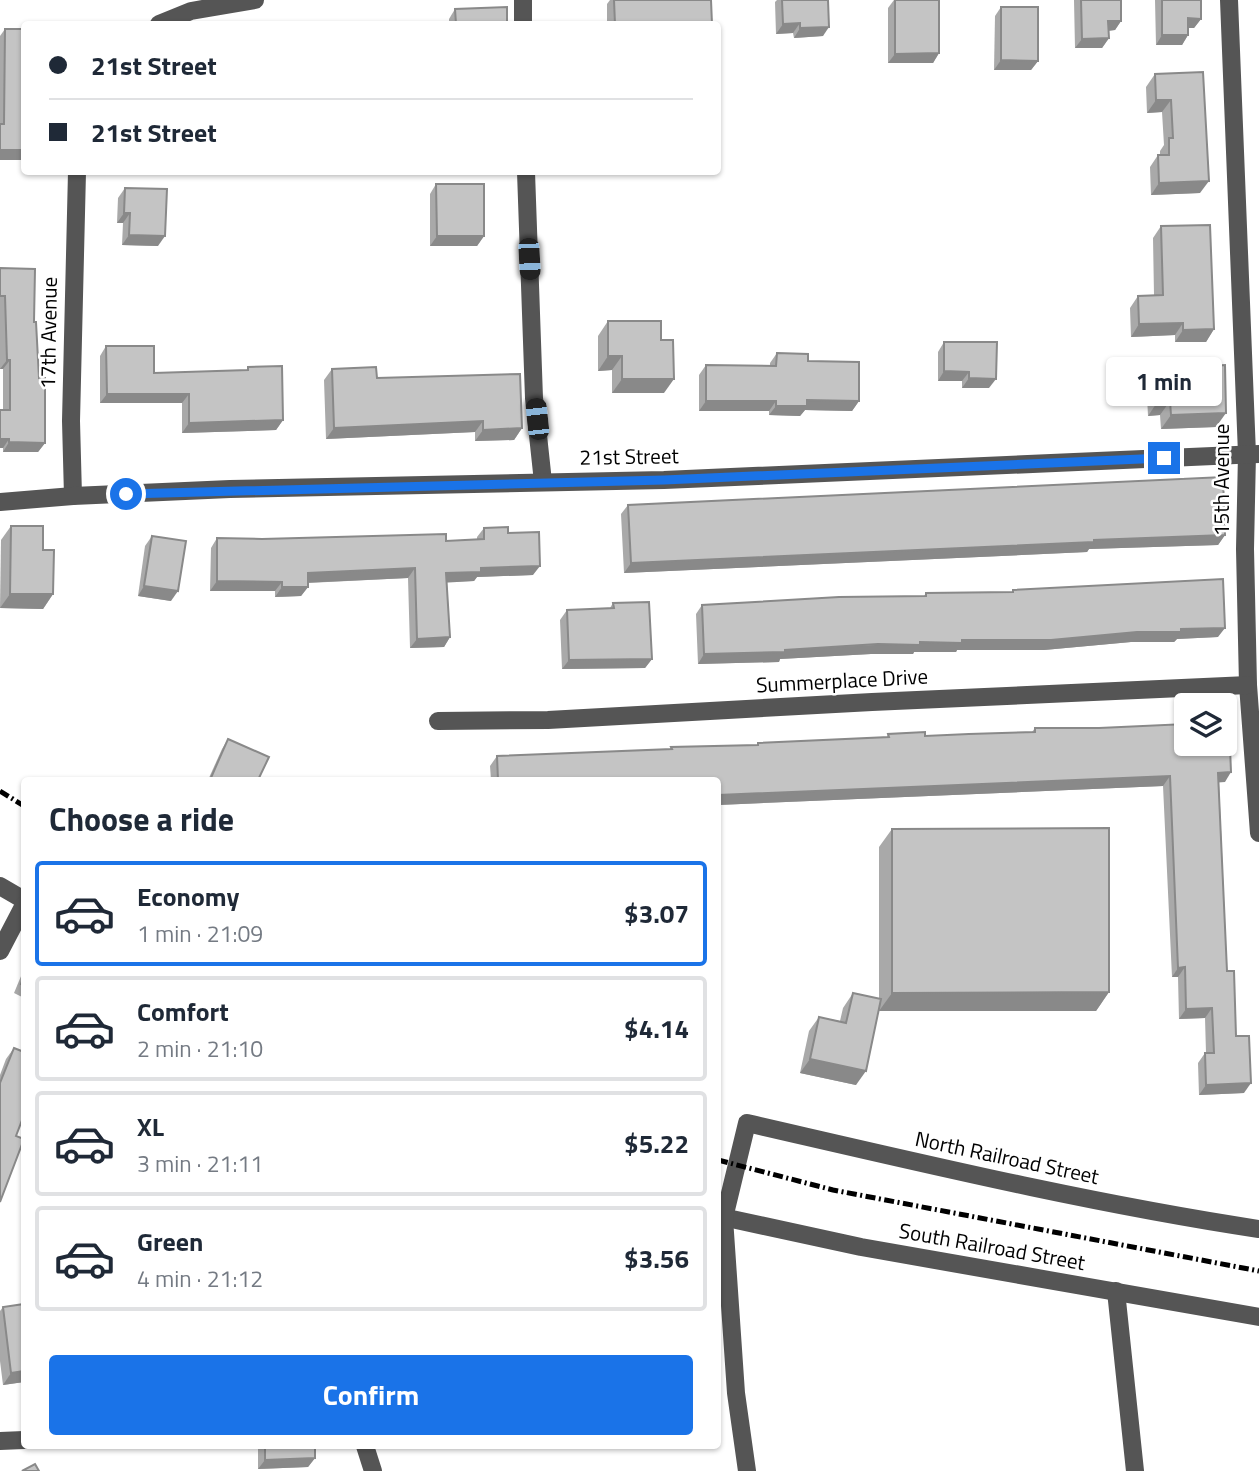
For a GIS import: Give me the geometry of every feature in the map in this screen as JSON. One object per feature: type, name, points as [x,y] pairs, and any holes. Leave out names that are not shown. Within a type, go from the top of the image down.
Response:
[{"type":"street","points":[[166,21],[191,11],[255,0]]},
{"type":"street","points":[[523,0],[523,21]]},
{"type":"street","name":"15th Avenue","points":[[1229,0],[1253,454],[1245,550],[1248,685],[1259,833]]},
{"type":"street","name":"17th Avenue","points":[[73,496],[71,421],[77,175]]},
{"type":"street","points":[[526,175],[534,398],[543,482]]},
{"type":"street","name":"21st Street","points":[[0,502],[73,496],[706,478],[1253,454]]},
{"type":"street","name":"Summerplace Drive","points":[[439,721],[548,720],[1248,685]]},
{"type":"street","points":[[0,886],[21,901]]},
{"type":"street","points":[[0,951],[21,909]]},
{"type":"street","name":"North Railroad Street","points":[[721,1217],[747,1123],[1032,1187],[1178,1217],[1259,1229]]},
{"type":"street","points":[[721,1217],[736,1393],[747,1471]]},
{"type":"street","name":"South Railroad Street","points":[[721,1217],[861,1247],[1259,1317]]},
{"type":"street","points":[[1115,1291],[1135,1471]]},
{"type":"street","points":[[0,1441],[21,1440]]},
{"type":"street","points":[[366,1449],[373,1471]]},
{"type":"building","points":[[614,0],[711,0],[712,21],[615,21]]},
{"type":"building","points":[[782,0],[828,0],[829,27],[800,28],[800,23],[783,24]]},
{"type":"building","points":[[895,0],[939,0],[939,53],[895,54]]},
{"type":"building","points":[[1081,0],[1121,0],[1121,21],[1108,21],[1109,38],[1082,39]]},
{"type":"building","points":[[1162,0],[1201,0],[1201,19],[1188,18],[1188,35],[1162,35]]},
{"type":"building","points":[[507,7],[507,21],[456,21],[455,9]]},
{"type":"building","points":[[1001,7],[1038,7],[1038,61],[1001,60]]},
{"type":"building","points":[[5,29],[21,29],[21,150],[0,150],[0,124],[4,124]]},
{"type":"building","points":[[1203,72],[1209,181],[1159,183],[1158,155],[1169,155],[1169,138],[1173,138],[1171,100],[1156,100],[1155,74]]},
{"type":"building","points":[[436,184],[484,184],[484,236],[437,236]]},
{"type":"building","points":[[125,188],[167,189],[165,236],[129,235],[130,213],[124,213]]},
{"type":"building","points":[[1210,225],[1214,329],[1183,330],[1183,323],[1139,324],[1138,296],[1163,295],[1161,226]]},
{"type":"building","points":[[0,268],[35,269],[34,322],[39,378],[45,378],[45,443],[9,442],[9,439],[0,439],[0,410],[10,410],[10,360],[7,360],[5,296],[0,296]]},
{"type":"building","points":[[608,321],[661,321],[661,340],[673,340],[674,379],[622,379],[622,356],[608,356]]},
{"type":"building","points":[[944,342],[997,342],[996,379],[969,378],[969,372],[944,371]]},
{"type":"building","points":[[106,346],[154,346],[154,373],[248,370],[248,367],[282,366],[283,420],[189,423],[189,394],[107,394]]},
{"type":"building","points":[[777,353],[808,354],[808,361],[859,362],[859,401],[807,400],[807,406],[776,406],[776,401],[706,401],[706,365],[776,366]]},
{"type":"building","points":[[1225,365],[1226,413],[1171,415],[1170,401],[1158,401],[1157,382],[1169,381],[1168,368]]},
{"type":"building","points":[[376,367],[377,378],[520,374],[522,428],[483,430],[483,421],[334,428],[332,369]]},
{"type":"building","points":[[1223,477],[1225,535],[631,563],[628,505]]},
{"type":"building","points":[[11,526],[43,526],[43,550],[54,550],[53,594],[10,594]]},
{"type":"building","points":[[508,527],[508,533],[539,532],[540,566],[481,568],[481,572],[446,573],[450,637],[417,639],[415,568],[308,573],[308,587],[282,587],[282,582],[217,581],[217,538],[446,534],[446,541],[484,539],[484,528]]},
{"type":"building","points":[[152,536],[186,541],[178,591],[144,586]]},
{"type":"building","points":[[1223,579],[1225,628],[1051,640],[962,640],[962,643],[920,642],[920,645],[878,644],[785,652],[704,654],[702,605],[839,597],[926,596],[926,593],[1013,592]]},
{"type":"building","points":[[649,602],[652,659],[569,660],[567,610],[614,608],[613,603]]},
{"type":"building","points":[[1174,725],[1174,756],[1230,756],[1231,772],[1218,773],[1227,971],[1234,971],[1236,1036],[1249,1036],[1251,1083],[1206,1085],[1205,1053],[1214,1053],[1212,1008],[1186,1009],[1185,967],[1178,968],[1170,776],[721,795],[721,777],[498,777],[497,756],[758,745],[889,737],[888,734],[925,732],[925,736],[1035,732],[1035,728]]},
{"type":"building","points":[[228,739],[269,757],[259,777],[211,777]]},
{"type":"building","points":[[1109,828],[1109,992],[892,993],[892,829]]},
{"type":"building","points":[[853,993],[881,999],[866,1071],[810,1059],[819,1017],[846,1023]]},
{"type":"building","points":[[14,1048],[21,1051],[21,1123],[16,1136],[21,1138],[21,1147],[0,1202],[0,1083]]},
{"type":"building","points":[[21,1304],[21,1371],[11,1373],[3,1307]]},
{"type":"building","points":[[265,1449],[315,1449],[315,1458],[265,1460]]},
{"type":"building","points":[[35,1464],[39,1471],[22,1471]]},
{"type":"railway","points":[[0,791],[21,804]]},
{"type":"railway","points":[[721,1161],[833,1190],[1259,1271]]},
{"type":"route","points":[[126,494],[664,480],[1164,458]]}]
